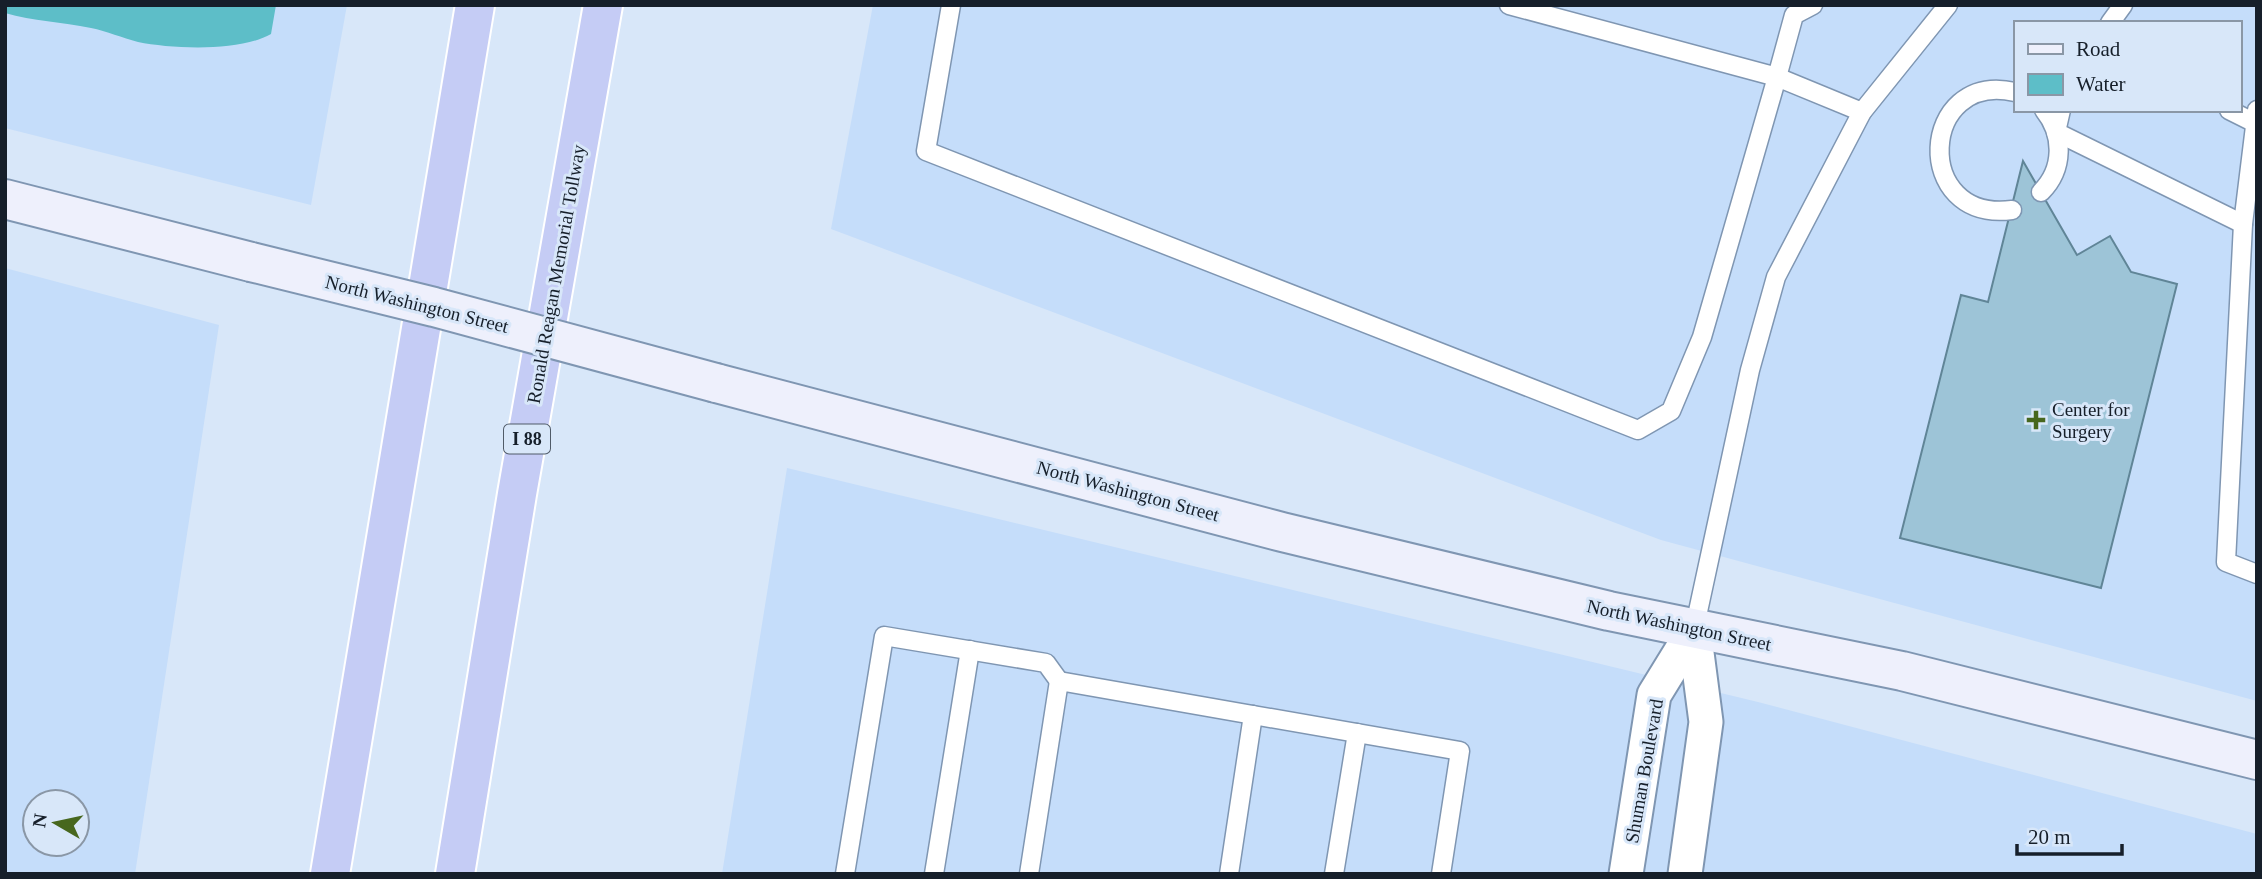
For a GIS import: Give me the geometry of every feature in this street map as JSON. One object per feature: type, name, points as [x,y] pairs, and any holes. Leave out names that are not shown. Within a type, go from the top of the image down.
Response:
[{"type":"highway","points":[[330,874],[475,5]]},
{"type":"highway","name":"Ronald Reagan Memorial Tollway","points":[[455,874],[603,5]]},
{"type":"main road","name":"North Washington Street","points":[[5,199],[447,311],[1282,532],[1694,630],[1902,671],[2257,760]]},
{"type":"street","name":"Shuman Boulevard","points":[[1626,874],[1654,695],[1694,630]]},
{"type":"street","points":[[1685,874],[1706,722],[1694,630]]},
{"type":"lane","points":[[951,5],[926,151],[1638,430],[1671,411],[1702,337],[1794,15],[1813,5]]},
{"type":"lane","points":[[1509,5],[1777,77],[1862,112]]},
{"type":"lane","points":[[1694,630],[1750,370],[1776,277],[1862,112],[1948,5]]},
{"type":"lane","points":[[2111,21],[2123,5]]},
{"type":"lane","points":[[2011,209],[1985,209],[1960,197],[1943,175],[1938,147],[1946,120],[1965,100],[1991,90],[2014,92]]},
{"type":"lane","points":[[2041,192],[2054,174],[2059,146],[2056,132],[2045,112]]},
{"type":"lane","points":[[2056,132],[2061,112]]},
{"type":"lane","points":[[2235,112],[2256,119],[2244,224],[2226,562],[2257,574]]},
{"type":"lane","points":[[2056,132],[2244,224]]},
{"type":"lane","points":[[845,874],[884,636],[1046,663],[1059,681],[1460,751],[1441,874]]},
{"type":"lane","points":[[934,874],[971,650]]},
{"type":"lane","points":[[1029,874],[1059,681]]},
{"type":"lane","points":[[1228,874],[1253,715]]},
{"type":"lane","points":[[1334,874],[1357,733]]},
{"type":"shaded area","points":[[5,5],[347,5],[311,205],[5,128]]},
{"type":"shaded area","points":[[873,5],[2257,5],[2257,701],[1661,540],[831,229]]},
{"type":"shaded area","points":[[5,268],[219,325],[135,874],[5,874]]},
{"type":"shaded area","points":[[787,468],[1758,702],[2257,834],[2257,874],[722,874]]},
{"type":"water","points":[[5,5],[276,5],[271,34],[242,44],[206,47],[138,42],[97,29],[5,13]]},
{"type":"building","name":"Center for Surgery","points":[[2023,161],[2077,255],[2110,236],[2131,272],[2177,284],[2101,588],[1900,538],[1961,295],[1988,302]]},
{"type":"place","name":"Center for Surgery","points":[[2036,420]]}]
